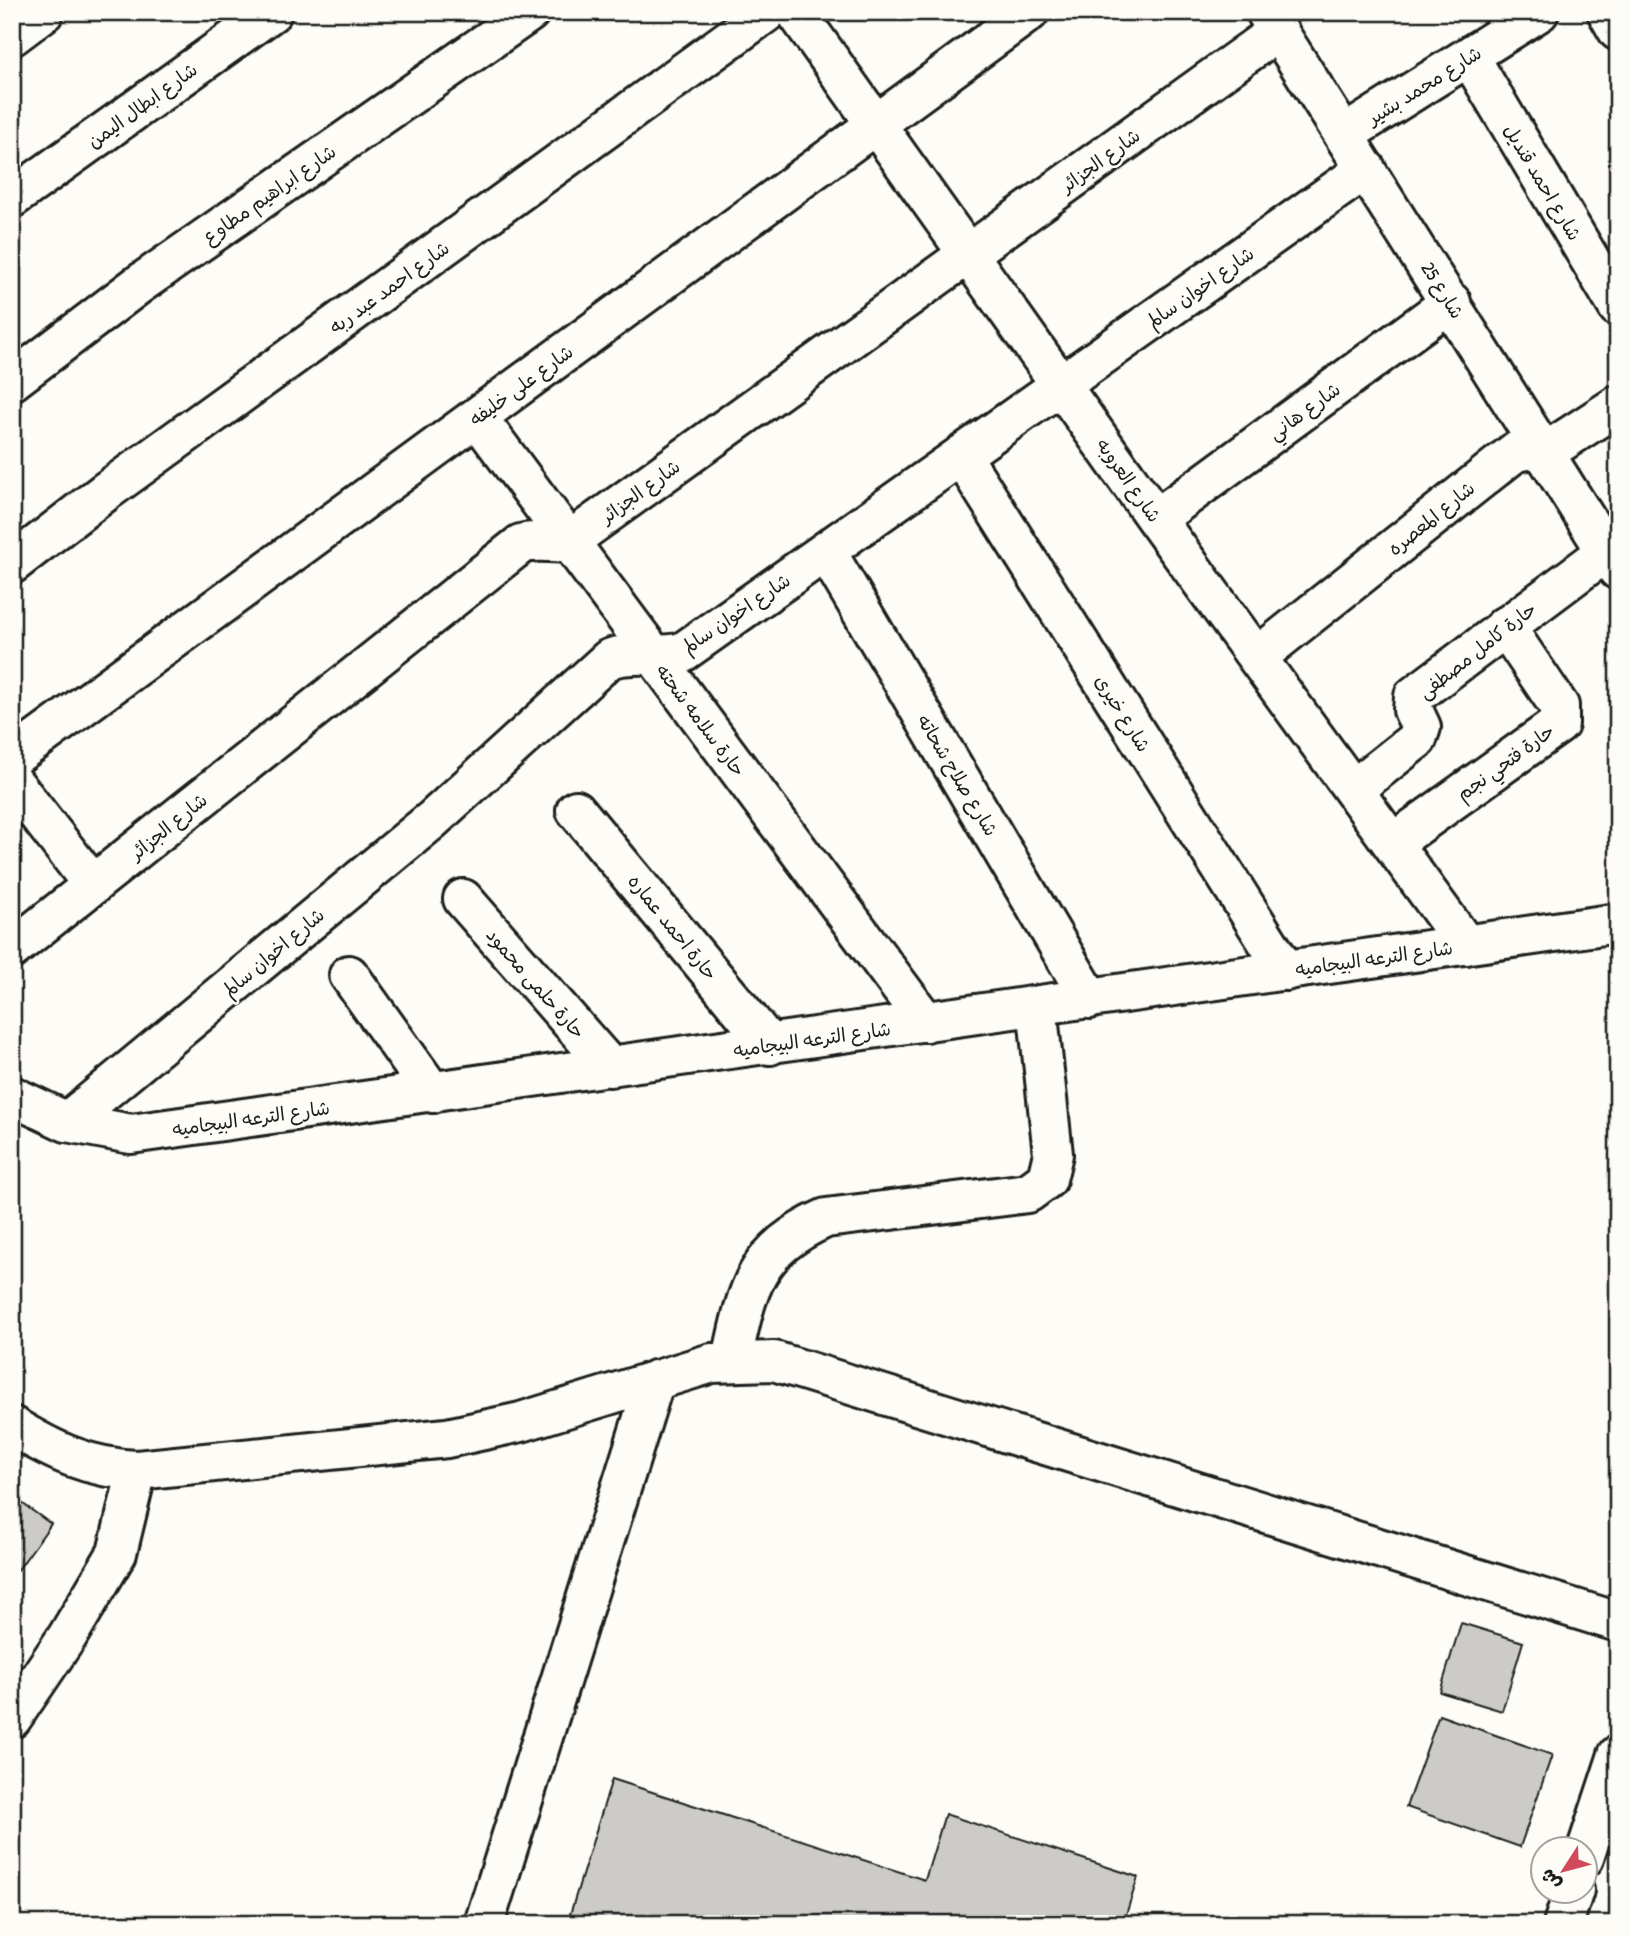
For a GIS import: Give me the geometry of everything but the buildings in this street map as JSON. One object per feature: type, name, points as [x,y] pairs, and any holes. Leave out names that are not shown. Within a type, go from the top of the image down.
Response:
[{"type":"street","points":[[12,36],[44,12]]},
{"type":"street","name":"شارع ابطال اليمن","points":[[12,198],[272,12]]},
{"type":"street","name":"شارع ابراهيم مطاوع","points":[[12,381],[138,285],[530,12]]},
{"type":"street","name":"شارع احمد عبد ربه","points":[[12,564],[105,492],[767,12]]},
{"type":"street","name":"شارع العروبه","points":[[796,12],[1156,519],[1466,945]]},
{"type":"street","name":"شارع على خليفه","points":[[12,758],[1029,12]]},
{"type":"street","name":"شارع محمد بشير","points":[[1344,135],[1539,12]]},
{"type":"street","points":[[1607,12],[1618,31]]},
{"type":"street","name":"شارع 25","points":[[1272,22],[1612,561]]},
{"type":"street","name":"شارع الجزائر","points":[[12,949],[521,544],[531,541],[552,544],[568,542],[968,255],[1272,22]]},
{"type":"street","name":"شارع احمد قنديل","points":[[1469,57],[1618,307]]},
{"type":"street","name":"شارع اخوان سالم","points":[[67,1122],[432,820],[609,659],[631,654],[654,657],[683,652],[1366,169]]},
{"type":"street","name":"شارع هاني","points":[[1156,519],[1451,302]]},
{"type":"street","name":"شارع المعصره","points":[[1257,657],[1508,457],[1524,449],[1543,449],[1566,440],[1618,405]]},
{"type":"street","name":"حارة سلامه شحته","points":[[477,417],[926,1022]]},
{"type":"street","name":"شارع خيرى","points":[[961,455],[1286,971]]},
{"type":"street","name":"شارع صلاح شحاته","points":[[826,551],[1090,999]]},
{"type":"street","name":"حارة كامل مصطفى","points":[[1354,789],[1417,739],[1421,727],[1413,710],[1414,696],[1506,626],[1612,561]]},
{"type":"street","name":"حارة فتحي نجم","points":[[1393,843],[1559,723],[1559,706],[1506,626]]},
{"type":"street","points":[[12,781],[93,885]]},
{"type":"street","name":"حارة احمد عماره","points":[[576,810],[770,1045]]},
{"type":"street","name":"حارة حلمى محمود","points":[[463,899],[610,1067]]},
{"type":"street","name":"شارع الترعه البيجاميه","points":[[12,1096],[67,1122],[131,1134],[1618,923]]},
{"type":"street","points":[[349,975],[433,1093]]},
{"type":"street","points":[[732,1360],[746,1294],[755,1277],[778,1248],[809,1225],[827,1218],[1028,1193],[1047,1179],[1053,1154],[1037,1006]]},
{"type":"street","points":[[12,1426],[74,1460],[94,1466],[137,1470],[447,1438],[521,1422],[655,1380],[732,1360],[774,1361],[1618,1622]]},
{"type":"street","points":[[484,1924],[655,1380]]},
{"type":"street","points":[[12,1718],[67,1637],[117,1553],[137,1470]]},
{"type":"street","points":[[1592,1834],[1618,1755]]},
{"type":"street","points":[[1563,1924],[1570,1904]]}]
